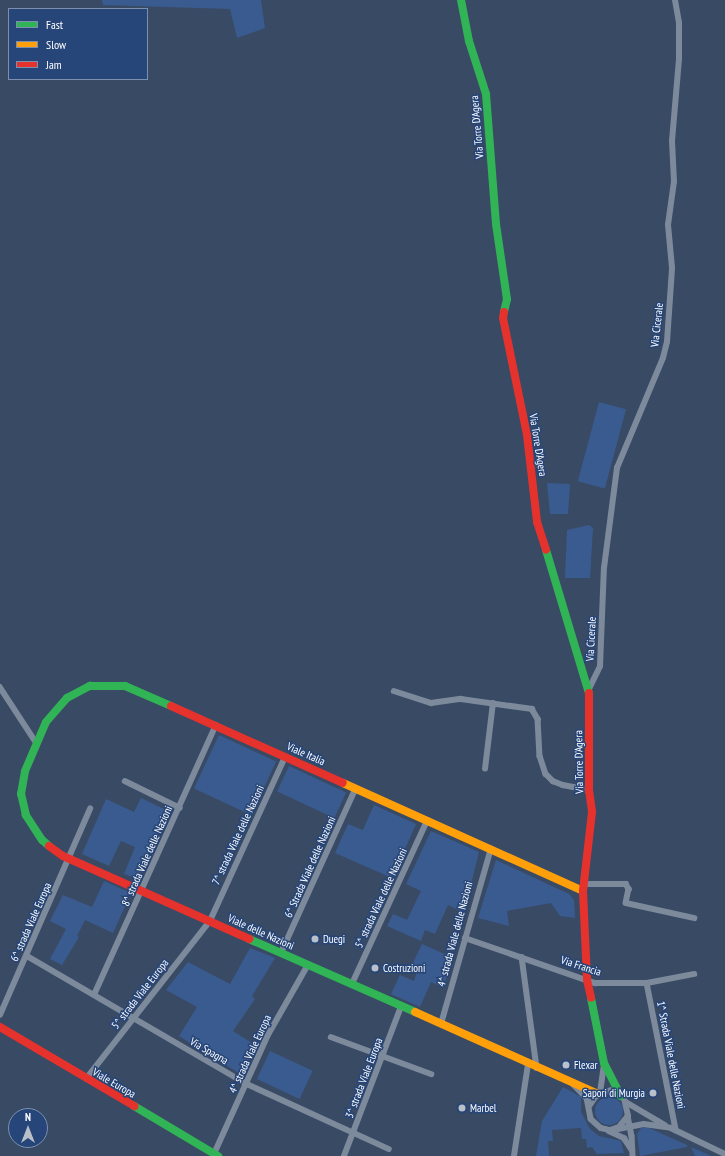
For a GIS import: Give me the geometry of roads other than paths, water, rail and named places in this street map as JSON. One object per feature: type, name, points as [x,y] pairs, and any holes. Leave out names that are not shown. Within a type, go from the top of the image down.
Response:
[{"type":"street","name":"Via Torre D'Agera","points":[[461,0],[469,41],[486,94],[496,224],[507,299],[503,318],[527,435],[537,522],[589,689],[589,790],[592,812],[583,887],[587,980],[604,1063],[624,1099]]},
{"type":"street","name":"Via Cicerale","points":[[589,689],[600,666],[604,568],[617,468],[663,358],[667,342],[672,268],[668,225],[674,182],[672,141],[679,59],[679,23],[675,0]]},
{"type":"street","name":"Viale Italia","points":[[36,742],[50,716],[67,698],[85,688],[104,684],[133,688],[491,849],[583,887]]},
{"type":"street","points":[[0,687],[36,742]]},
{"type":"street","points":[[394,691],[431,703],[461,699],[493,703],[536,712],[540,756],[546,774],[553,781],[563,785],[589,790]]},
{"type":"street","points":[[485,769],[493,703]]},
{"type":"street","name":"8^ strada Viale delle Nazioni","points":[[94,995],[180,808],[216,725]]},
{"type":"street","name":"Viale delle Nazioni","points":[[36,742],[24,770],[22,804],[31,825],[42,840],[69,859],[352,984],[537,1068],[599,1094]]},
{"type":"street","name":"7^ strada Viale delle Nazioni","points":[[210,921],[285,756]]},
{"type":"street","points":[[125,781],[180,808]]},
{"type":"street","name":"6^ Strada Viale delle Nazioni","points":[[281,953],[356,788]]},
{"type":"street","name":"6^ strada Viale Europa","points":[[0,1015],[90,809]]},
{"type":"street","name":"5^ strada Viale delle Nazioni","points":[[352,984],[428,820]]},
{"type":"street","name":"4^ strada Viale delle Nazioni","points":[[441,1024],[491,849]]},
{"type":"street","points":[[583,887],[626,884],[629,889],[626,902],[694,918]]},
{"type":"street","name":"5^ strada Viale Europa","points":[[86,1079],[210,921]]},
{"type":"street","name":"Via Francia","points":[[465,938],[587,980],[603,984],[647,983],[694,974]]},
{"type":"street","name":"Via Spagna","points":[[27,956],[247,1084],[353,1134],[389,1149]]},
{"type":"street","points":[[522,957],[537,1068]]},
{"type":"street","name":"4^ strada Viale Europa","points":[[216,1155],[268,1036],[308,965]]},
{"type":"street","name":"1^ Strada Viale delle Nazioni","points":[[647,983],[673,1129]]},
{"type":"street","name":"3^ strada Viale Europa","points":[[344,1156],[402,1007]]},
{"type":"street","name":"Viale Europa","points":[[0,1027],[216,1155]]},
{"type":"street","points":[[332,1037],[431,1074]]},
{"type":"street","points":[[604,1063],[599,1094],[590,1106],[590,1112],[595,1124],[624,1138],[632,1153]]},
{"type":"street","points":[[514,1156],[528,1064]]},
{"type":"street","name":"Viale delle Nazioni","points":[[572,1083],[587,1098],[590,1106]]},
{"type":"street","points":[[599,1094],[611,1092],[673,1129],[725,1154]]},
{"type":"street","points":[[624,1099],[631,1126],[632,1153]]},
{"type":"street","points":[[614,1129],[623,1124],[628,1116]]},
{"type":"street","points":[[607,1130],[649,1124],[673,1129]]},
{"type":"place","name":"Duegi","points":[[315,939]]},
{"type":"place","name":"Costruzioni","points":[[375,968]]},
{"type":"place","name":"Flexar","points":[[566,1065]]},
{"type":"place","name":"Sapori di Murgia","points":[[653,1093]]},
{"type":"place","name":"Marbel","points":[[462,1108]]}]
